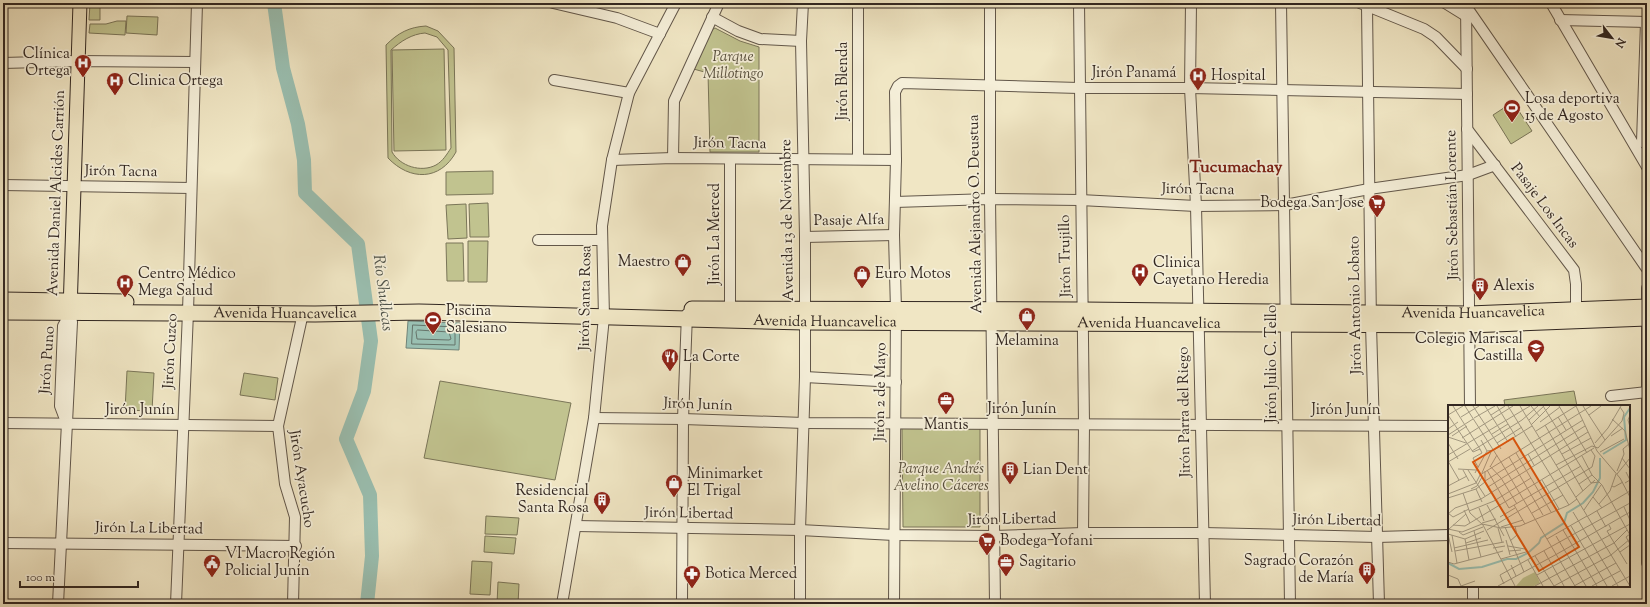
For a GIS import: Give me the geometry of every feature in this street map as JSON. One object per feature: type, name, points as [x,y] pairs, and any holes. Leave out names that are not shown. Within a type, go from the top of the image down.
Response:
[{"type":"highway","name":"Avenida Huancavelica","points":[[3,300],[70,307]]},
{"type":"highway","name":"Avenida Huancavelica","points":[[3,312],[70,307],[311,310],[420,307],[604,313],[804,316],[1469,320],[1646,313]]},
{"type":"highway","name":"Avenida Huancavelica","points":[[687,314],[730,309],[804,316]]},
{"type":"highway","name":"Avenida Huancavelica","points":[[1469,320],[1576,309],[1646,313]]},
{"type":"main road","name":"Avenida Daniel Alcides Carrión","points":[[70,307],[80,3]]},
{"type":"street","name":"Jirón Cuzco","points":[[176,604],[177,545],[188,308],[197,3]]},
{"type":"street","points":[[553,3],[578,5],[660,34]]},
{"type":"street","name":"Jirón Santa Rosa","points":[[562,604],[594,418],[604,313],[602,226],[612,160],[630,93],[676,3]]},
{"type":"street","points":[[673,158],[674,101],[719,3]]},
{"type":"street","name":"Avenida 13 de Noviembre","points":[[800,604],[800,530],[805,377],[805,237],[801,41],[802,3]]},
{"type":"street","name":"Jirón Blenda","points":[[858,3],[858,159]]},
{"type":"street","name":"Avenida Alejandro O. Deustua","points":[[990,3],[989,85],[993,536],[995,604]]},
{"type":"street","name":"Jirón Trujillo","points":[[1079,3],[1080,200],[1084,424],[1083,533]]},
{"type":"street","name":"Jirón Parra del Riego","points":[[1191,3],[1190,88],[1196,206],[1205,604]]},
{"type":"street","name":"Jirón Julio C. Tello","points":[[1281,3],[1287,318],[1288,535],[1290,604]]},
{"type":"street","points":[[1445,3],[1466,16]]},
{"type":"street","points":[[1551,3],[1647,167]]},
{"type":"street","points":[[1364,4],[1424,29],[1436,37],[1467,69]]},
{"type":"street","name":"Jirón Antonio Lobato","points":[[1364,4],[1368,93],[1371,319],[1379,604]]},
{"type":"street","points":[[1466,4],[1647,269]]},
{"type":"street","name":"Jirón Sebastián Lorente","points":[[1466,4],[1470,405]]},
{"type":"street","points":[[712,17],[738,31],[760,39],[801,41]]},
{"type":"street","points":[[1560,20],[1646,22],[1642,142]]},
{"type":"street","points":[[3,63],[77,61],[195,62]]},
{"type":"street","points":[[554,80],[630,93]]},
{"type":"street","name":"Jirón Panamá","points":[[898,86],[902,83],[1079,88],[1190,88],[1467,94]]},
{"type":"street","name":"Jirón 2 de Mayo","points":[[894,604],[896,424],[894,235],[896,202],[895,92],[898,86]]},
{"type":"street","name":"Pasaje Los Incas","points":[[1467,129],[1574,270],[1576,284],[1576,309]]},
{"type":"street","name":"Jirón Tacna","points":[[612,160],[673,158],[730,160],[896,160]]},
{"type":"street","name":"Jirón La Merced","points":[[730,160],[730,309]]},
{"type":"street","name":"Jirón Tacna","points":[[896,202],[990,199],[1080,200],[1196,206],[1285,205],[1369,189],[1468,175],[1495,165]]},
{"type":"street","name":"Jirón Tacna","points":[[3,185],[191,188]]},
{"type":"street","name":"Pasaje Alfa","points":[[805,237],[894,235]]},
{"type":"street","points":[[538,240],[602,240]]},
{"type":"street","points":[[1647,288],[1647,563]]},
{"type":"street","name":"Jirón Puno","points":[[58,604],[67,424],[60,406],[63,326],[70,307]]},
{"type":"street","name":"Jirón Ayacucho","points":[[293,604],[296,546],[295,517],[285,484],[278,426],[311,310]]},
{"type":"street","points":[[682,604],[684,418],[687,314]]},
{"type":"street","points":[[805,377],[896,382]]},
{"type":"street","points":[[1611,396],[1646,392]]},
{"type":"street","name":"Jirón Junín","points":[[594,418],[684,418],[804,423],[896,424],[1448,426]]},
{"type":"street","name":"Jirón Junín","points":[[3,423],[278,426]]},
{"type":"street","name":"Jirón Libertad","points":[[576,526],[800,530],[894,535],[993,536],[1083,533],[1203,533],[1377,537],[1448,535]]},
{"type":"street","name":"Jirón La Libertad","points":[[3,543],[296,546]]},
{"type":"street","points":[[1473,587],[1473,604]]},
{"type":"green space","points":[[90,3],[100,3],[100,20],[89,20]]},
{"type":"green space","points":[[127,16],[158,17],[157,35],[126,33]]},
{"type":"green space","points":[[117,21],[126,21],[125,35],[89,33],[90,24],[106,24]]},
{"type":"green space","points":[[426,26],[438,31],[454,48],[456,152],[449,162],[433,173],[415,174],[397,166],[388,158],[386,45],[404,31]],"holes":[[[425,33],[437,37],[448,50],[451,148],[443,159],[436,165],[424,168],[411,167],[400,161],[392,152],[391,50],[411,36]]]},
{"type":"green space","name":"Parque Millotingo","points":[[715,28],[740,41],[759,47],[759,152],[710,152],[708,73],[690,68]]},
{"type":"green space","points":[[444,49],[446,150],[394,151],[392,50]]},
{"type":"green space","name":"Losa deportiva 15 de Agosto","points":[[1513,102],[1532,131],[1511,144],[1493,115]]},
{"type":"green space","points":[[493,171],[493,194],[446,195],[446,172]]},
{"type":"green space","points":[[488,203],[489,237],[470,237],[469,204]]},
{"type":"green space","points":[[466,204],[467,238],[448,239],[446,205]]},
{"type":"green space","points":[[468,241],[488,241],[487,282],[468,282]]},
{"type":"green space","points":[[446,243],[463,243],[464,281],[447,281]]},
{"type":"green space","points":[[127,371],[154,373],[152,411],[125,410]]},
{"type":"green space","points":[[244,373],[278,378],[275,400],[240,395]]},
{"type":"green space","points":[[440,381],[571,403],[555,480],[424,458]]},
{"type":"green space","points":[[1574,391],[1577,405],[1505,405],[1504,400]]},
{"type":"green space","name":"Parque Andrés Avelino Cáceres","points":[[902,428],[980,428],[980,527],[903,527]]},
{"type":"green space","points":[[486,516],[519,518],[517,535],[485,534]]},
{"type":"green space","points":[[485,536],[516,538],[514,554],[484,552]]},
{"type":"green space","points":[[472,561],[492,562],[490,595],[470,594]]},
{"type":"green space","points":[[498,582],[519,584],[518,604],[497,604]]},
{"type":"water","name":"Piscina Salesiano","points":[[408,321],[460,323],[459,350],[406,348]]},
{"type":"waterway","name":"Río Shullcas","points":[[274,3],[283,68],[298,124],[304,160],[305,193],[358,244],[371,341],[364,391],[346,439],[370,495],[372,556],[367,604]]},
{"type":"place","name":"Clínica Ortega","points":[[83,78]]},
{"type":"place","name":"Hospital","points":[[1198,91]]},
{"type":"place","name":"Clinica Ortega","points":[[115,96]]},
{"type":"place","name":"Losa deportiva 15 de Agosto","points":[[1512,123]]},
{"type":"place","name":"Bodega San Jose","points":[[1377,218]]},
{"type":"place","name":"Maestro","points":[[683,277]]},
{"type":"place","name":"Clinica Cayetano Heredia","points":[[1140,287]]},
{"type":"place","name":"Euro Motos","points":[[862,289]]},
{"type":"place","name":"Centro Médico Mega Salud","points":[[125,298]]},
{"type":"place","name":"Alexis","points":[[1480,301]]},
{"type":"place","name":"Melamina","points":[[1027,331]]},
{"type":"place","name":"Piscina Salesiano","points":[[433,335]]},
{"type":"place","name":"Colegio Mariscal Castilla","points":[[1536,363]]},
{"type":"place","name":"La Corte","points":[[670,372]]},
{"type":"place","name":"Mantis","points":[[946,415]]},
{"type":"place","name":"Lian Dent","points":[[1010,485]]},
{"type":"place","name":"Minimarket El Trigal","points":[[674,498]]},
{"type":"place","name":"Residencial Santa Rosa","points":[[602,515]]},
{"type":"place","name":"Bodega Yofani","points":[[987,556]]},
{"type":"place","name":"Sagitario","points":[[1006,577]]},
{"type":"place","name":"VI Macro Región Policial Junín","points":[[212,578]]},
{"type":"place","name":"Sagrado Corazón de María","points":[[1367,585]]},
{"type":"place","name":"Botica Merced","points":[[692,589]]},
{"type":"district","name":"Tucumachay","points":[[1236,168]]}]
